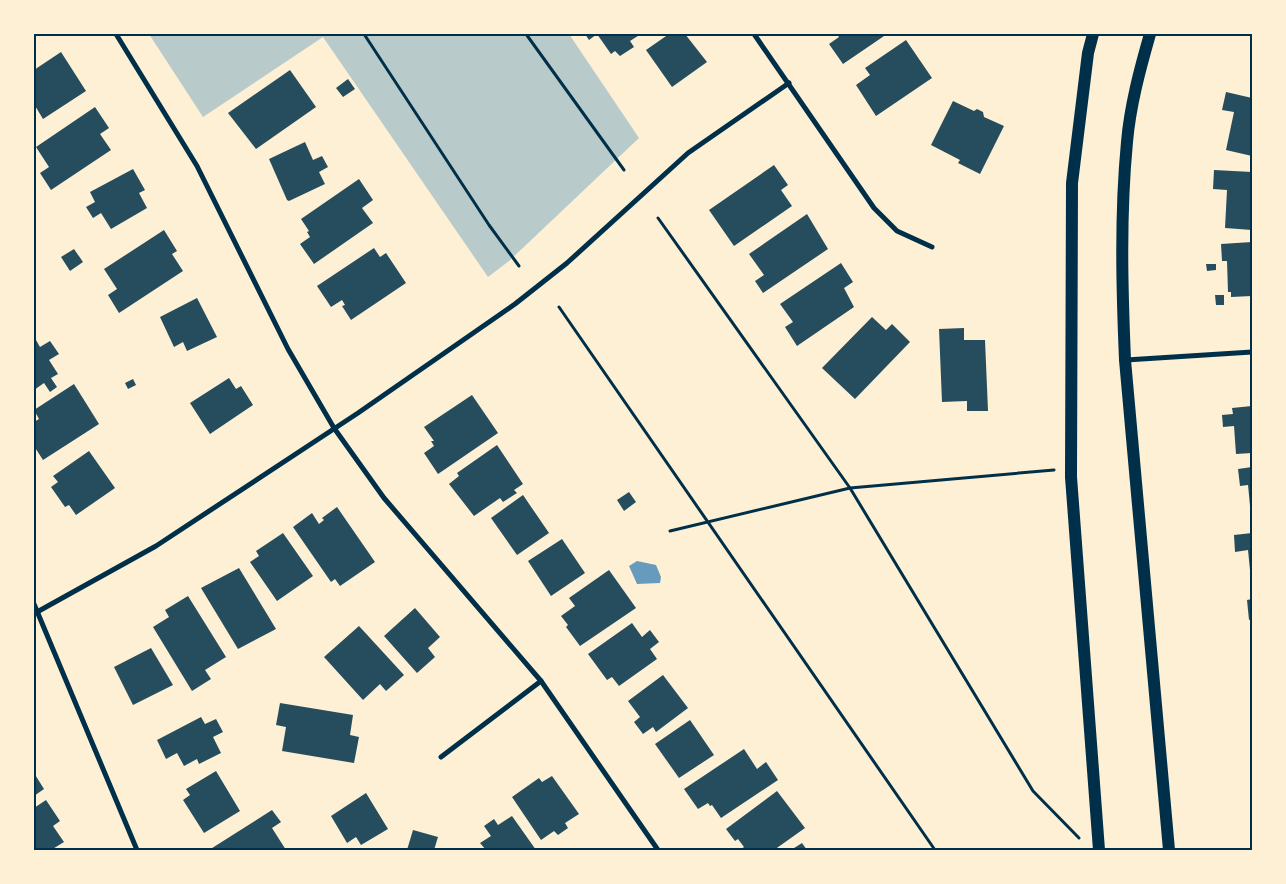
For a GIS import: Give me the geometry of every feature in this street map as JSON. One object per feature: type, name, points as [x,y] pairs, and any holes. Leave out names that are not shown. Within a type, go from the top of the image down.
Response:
[{"type":"main road","points":[[1093,34],[1088,53],[1072,182],[1071,477],[1100,850]]},
{"type":"main road","points":[[1150,34],[1138,78],[1127,140],[1122,209],[1125,360],[1169,850]]},
{"type":"street","points":[[116,34],[198,166],[288,349],[334,428],[384,498],[541,681],[658,850]]},
{"type":"street","points":[[754,34],[874,208],[898,230],[932,248]]},
{"type":"street","points":[[37,612],[156,546],[334,428],[515,304],[567,263],[688,153],[789,83]]},
{"type":"street","points":[[1125,360],[1252,352]]},
{"type":"street","points":[[34,604],[137,850]]},
{"type":"street","points":[[441,757],[541,681]]},
{"type":"path","points":[[364,34],[518,266]]},
{"type":"path","points":[[526,34],[624,170]]},
{"type":"path","points":[[658,218],[850,488],[1033,791],[1081,841]]},
{"type":"path","points":[[559,306],[935,850]]},
{"type":"path","points":[[670,531],[850,488],[1055,470]]},
{"type":"shaded area","points":[[149,34],[569,34],[639,138],[509,261],[488,277],[323,37],[203,117]]},
{"type":"water","points":[[637,561],[656,565],[661,577],[660,583],[637,584],[629,566]]},
{"type":"building","points":[[585,34],[597,34],[589,40]]},
{"type":"building","points":[[597,34],[641,34],[630,41],[634,47],[620,56],[615,51],[611,54]]},
{"type":"building","points":[[669,34],[685,34],[707,62],[672,87],[646,50]]},
{"type":"building","points":[[837,34],[887,34],[843,64],[829,44],[839,37]]},
{"type":"building","points":[[906,40],[932,78],[876,116],[856,85],[870,75],[865,68]]},
{"type":"building","points":[[61,52],[86,91],[43,119],[34,104],[34,70]]},
{"type":"building","points":[[290,70],[316,107],[256,149],[228,113]]},
{"type":"building","points":[[348,79],[355,89],[343,97],[336,88]]},
{"type":"building","points":[[1226,92],[1252,98],[1252,156],[1226,150],[1234,112],[1222,110]]},
{"type":"building","points":[[953,101],[974,111],[977,109],[983,112],[984,117],[1004,126],[980,174],[958,163],[960,160],[931,145]]},
{"type":"building","points":[[95,107],[109,128],[100,134],[111,150],[51,190],[40,173],[49,167],[36,147]]},
{"type":"building","points":[[305,142],[313,160],[322,156],[328,167],[319,172],[325,184],[289,201],[269,159]]},
{"type":"building","points":[[774,165],[788,185],[781,190],[792,206],[734,246],[709,210]]},
{"type":"building","points":[[133,169],[145,190],[139,193],[147,208],[111,229],[101,213],[93,218],[86,207],[95,202],[90,192]]},
{"type":"building","points":[[1214,170],[1252,172],[1252,230],[1225,228],[1227,190],[1213,189]]},
{"type":"building","points":[[359,179],[373,200],[362,208],[373,223],[314,264],[300,244],[310,237],[307,232],[309,231],[301,219]]},
{"type":"building","points":[[807,214],[828,249],[763,293],[755,281],[764,275],[749,254]]},
{"type":"building","points":[[164,230],[177,251],[172,254],[183,271],[119,313],[108,295],[117,289],[104,269]]},
{"type":"building","points":[[1252,242],[1252,296],[1231,297],[1231,292],[1228,292],[1227,261],[1222,261],[1221,244]]},
{"type":"building","points":[[374,248],[380,257],[386,253],[406,283],[351,320],[342,306],[345,305],[342,300],[331,307],[317,286]]},
{"type":"building","points":[[74,249],[83,262],[70,271],[61,257]]},
{"type":"building","points":[[841,263],[853,282],[844,288],[854,307],[797,346],[785,327],[793,322],[780,304]]},
{"type":"building","points":[[1206,264],[1216,264],[1216,270],[1207,271]]},
{"type":"building","points":[[1215,295],[1224,295],[1224,305],[1216,305]]},
{"type":"building","points":[[197,298],[217,337],[187,351],[183,342],[174,347],[160,317]]},
{"type":"building","points":[[872,317],[886,330],[892,324],[910,342],[855,399],[822,368]]},
{"type":"building","points":[[964,328],[964,340],[985,340],[988,411],[967,411],[967,401],[942,402],[939,329]]},
{"type":"building","points":[[36,340],[40,347],[50,341],[59,354],[49,360],[58,374],[51,378],[57,387],[50,392],[44,383],[34,390]]},
{"type":"building","points":[[229,378],[236,389],[241,386],[253,405],[210,434],[190,403]]},
{"type":"building","points":[[133,379],[136,385],[128,389],[125,383]]},
{"type":"building","points":[[74,384],[99,424],[43,460],[34,446],[34,422],[39,419],[34,410]]},
{"type":"building","points":[[472,395],[498,433],[438,474],[424,453],[434,446],[431,441],[434,441],[424,427]]},
{"type":"building","points":[[1252,406],[1252,453],[1236,454],[1234,426],[1223,427],[1222,415],[1233,414],[1232,408]]},
{"type":"building","points":[[497,445],[523,484],[514,490],[517,493],[503,502],[500,498],[474,516],[449,484],[459,476],[457,473]]},
{"type":"building","points":[[89,451],[115,488],[76,515],[69,505],[65,507],[51,487],[58,482],[53,476]]},
{"type":"building","points":[[1252,467],[1251,516],[1248,485],[1240,486],[1238,469]]},
{"type":"building","points":[[629,492],[636,502],[624,511],[617,500]]},
{"type":"building","points":[[523,495],[549,533],[517,555],[491,518]]},
{"type":"building","points":[[337,507],[375,562],[340,586],[335,579],[331,582],[293,527],[312,513],[319,524],[324,520],[322,518]]},
{"type":"building","points":[[283,533],[313,576],[277,601],[250,562],[259,556],[256,551]]},
{"type":"building","points":[[1252,533],[1251,580],[1248,550],[1235,552],[1234,535]]},
{"type":"building","points":[[562,539],[585,573],[551,596],[528,561]]},
{"type":"building","points":[[239,568],[276,629],[238,649],[201,588]]},
{"type":"building","points":[[609,570],[636,608],[580,646],[566,627],[568,625],[561,616],[575,606],[569,598]]},
{"type":"building","points":[[188,596],[226,657],[205,670],[211,679],[192,691],[153,627],[169,617],[165,610]]},
{"type":"building","points":[[1252,599],[1252,619],[1249,620],[1247,600]]},
{"type":"building","points":[[415,608],[440,637],[428,648],[435,657],[417,673],[384,636]]},
{"type":"building","points":[[632,623],[642,637],[650,630],[659,642],[650,649],[657,659],[619,686],[612,677],[607,680],[588,654]]},
{"type":"building","points":[[359,626],[404,675],[386,691],[380,684],[363,700],[324,657]]},
{"type":"building","points":[[151,648],[173,685],[133,705],[114,667]]},
{"type":"building","points":[[663,675],[688,708],[656,732],[653,727],[643,734],[634,722],[640,717],[628,701]]},
{"type":"building","points":[[280,703],[353,715],[350,735],[359,737],[354,763],[282,751],[286,727],[276,725]]},
{"type":"building","points":[[201,717],[205,724],[216,719],[223,732],[213,737],[221,753],[199,764],[197,759],[184,766],[177,753],[166,759],[157,740]]},
{"type":"building","points":[[690,720],[714,755],[679,778],[655,744]]},
{"type":"building","points":[[744,749],[757,769],[766,762],[778,780],[721,818],[712,805],[710,806],[708,803],[698,809],[684,789]]},
{"type":"building","points":[[216,771],[240,811],[204,833],[183,800],[190,795],[186,789]]},
{"type":"building","points":[[34,773],[44,789],[34,796]]},
{"type":"building","points":[[552,776],[579,814],[565,823],[568,828],[558,835],[554,831],[541,840],[512,797],[539,778],[542,782]]},
{"type":"building","points":[[777,791],[805,828],[774,850],[740,850],[744,847],[738,839],[735,841],[726,829]]},
{"type":"building","points":[[366,793],[388,829],[361,845],[356,837],[347,843],[331,816]]},
{"type":"building","points":[[46,800],[60,821],[53,826],[64,842],[51,850],[34,850],[34,808]]},
{"type":"building","points":[[272,810],[281,822],[272,828],[286,850],[209,850]]},
{"type":"building","points":[[512,816],[536,850],[486,850],[480,843],[491,836],[484,826],[494,819],[498,825]]},
{"type":"building","points":[[413,830],[438,837],[434,850],[407,850]]},
{"type":"building","points":[[802,843],[807,850],[791,850]]}]
